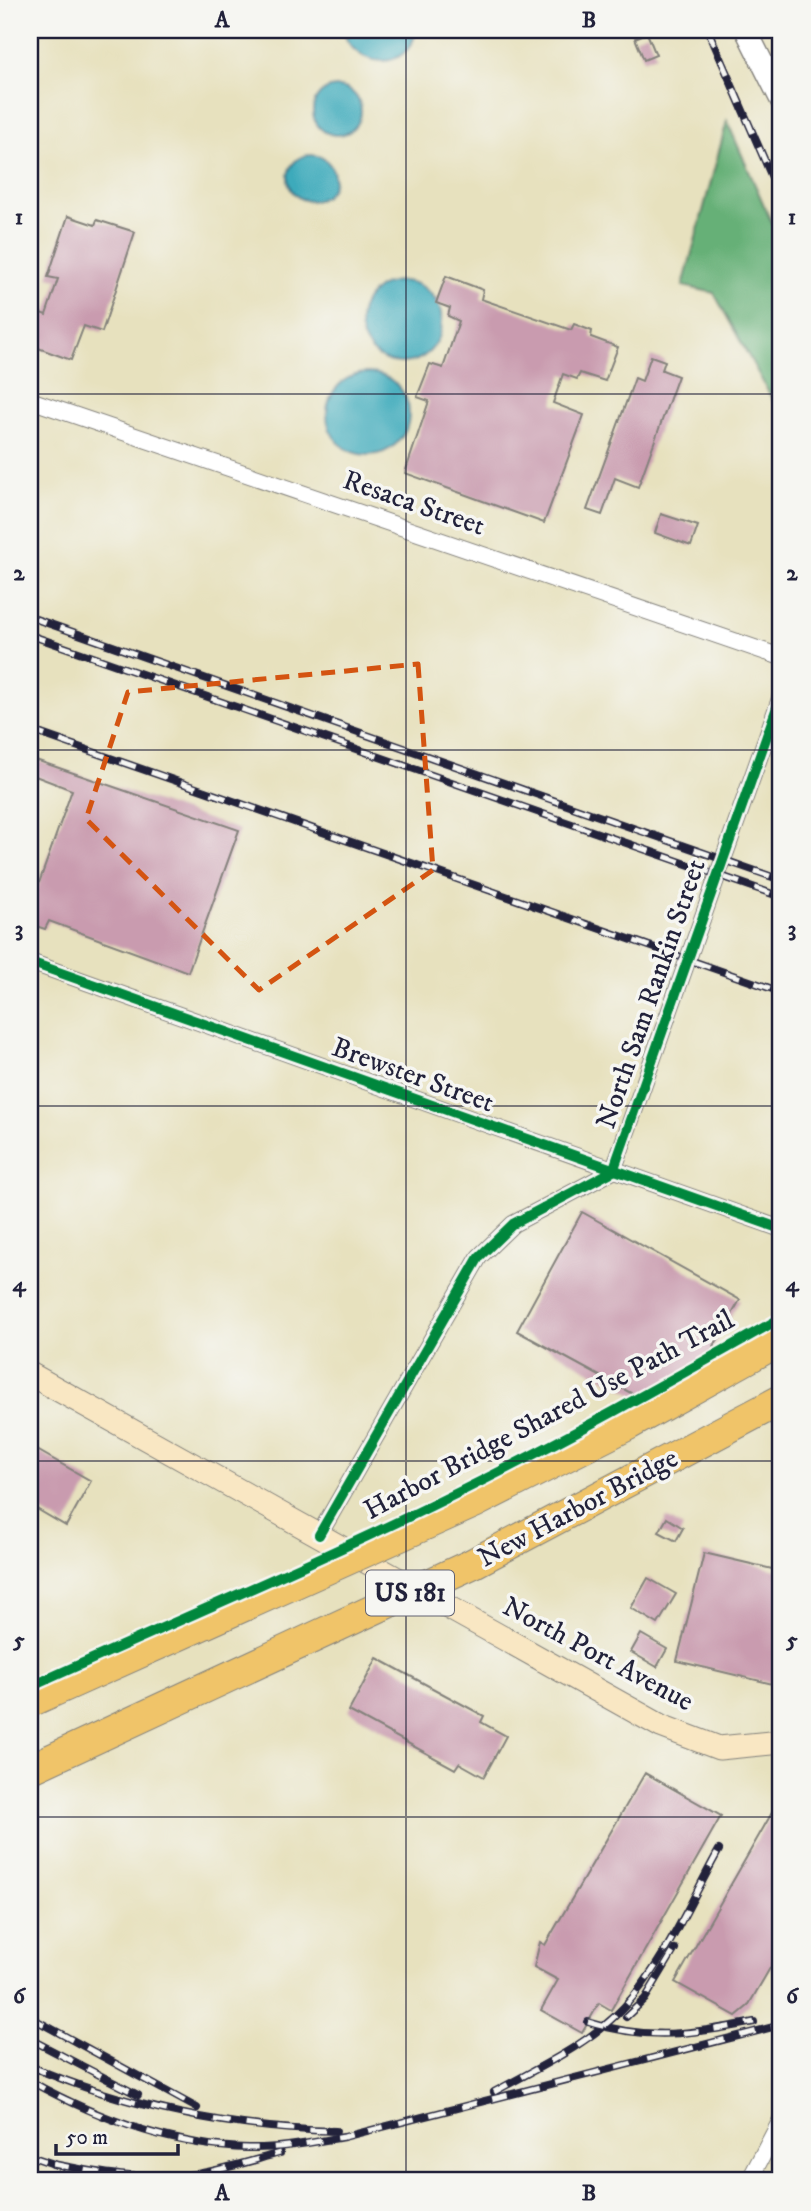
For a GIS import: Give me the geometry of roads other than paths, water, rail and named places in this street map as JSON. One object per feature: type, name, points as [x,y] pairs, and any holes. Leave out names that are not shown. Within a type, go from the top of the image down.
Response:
[{"type":"highway","name":"New Harbor Bridge","points":[[30,1702],[474,1503],[630,1424],[781,1340]]},
{"type":"highway","name":"New Harbor Bridge","points":[[30,1769],[472,1564],[781,1400]]},
{"type":"main road","name":"North Port Avenue","points":[[30,1374],[661,1726],[719,1748],[781,1742]]},
{"type":"street","points":[[746,30],[780,96]]},
{"type":"street","name":"Resaca Street","points":[[30,400],[781,657]]},
{"type":"street","name":"North Sam Rankin Street","points":[[319,1535],[479,1257],[513,1224],[613,1171],[781,696]]},
{"type":"street","name":"Brewster Street","points":[[30,962],[781,1229]]},
{"type":"street","points":[[749,2181],[781,2120]]},
{"type":"water","points":[[343,30],[416,30],[411,44],[403,54],[381,61],[358,53]]},
{"type":"water","points":[[337,87],[354,94],[361,111],[354,128],[337,135],[320,128],[313,111],[320,94]]},
{"type":"water","points":[[311,155],[327,162],[334,178],[327,194],[311,201],[295,194],[288,178],[295,162]]},
{"type":"water","points":[[401,281],[417,284],[430,293],[439,306],[442,322],[439,338],[430,351],[417,360],[401,363],[385,360],[372,351],[363,338],[360,322],[363,306],[372,293],[385,284]]},
{"type":"water","points":[[368,373],[384,376],[397,385],[406,398],[409,414],[406,430],[397,443],[384,452],[368,455],[352,452],[339,443],[330,430],[327,414],[330,398],[339,385],[352,376]]},
{"type":"railway","points":[[708,30],[781,198]]},
{"type":"railway","points":[[30,617],[781,880]]},
{"type":"railway","points":[[30,635],[781,897]]},
{"type":"railway","points":[[30,730],[781,992]]},
{"type":"railway","points":[[494,2092],[579,2044],[624,2007],[664,1952],[719,1850]]},
{"type":"railway","points":[[626,2017],[645,1999],[675,1949]]},
{"type":"railway","points":[[30,2017],[197,2108]]},
{"type":"railway","points":[[588,2022],[651,2034],[711,2030],[754,2022]]},
{"type":"railway","points":[[30,2081],[81,2107],[162,2136],[219,2146],[273,2147],[344,2137],[781,2025]]},
{"type":"railway","points":[[30,2039],[138,2095]]},
{"type":"railway","points":[[30,2066],[103,2093],[180,2113],[258,2126],[336,2131]]},
{"type":"railway","points":[[53,2164],[121,2175],[172,2177],[212,2171],[280,2153]]},
{"type":"railway","points":[[30,2156],[63,2167]]}]
